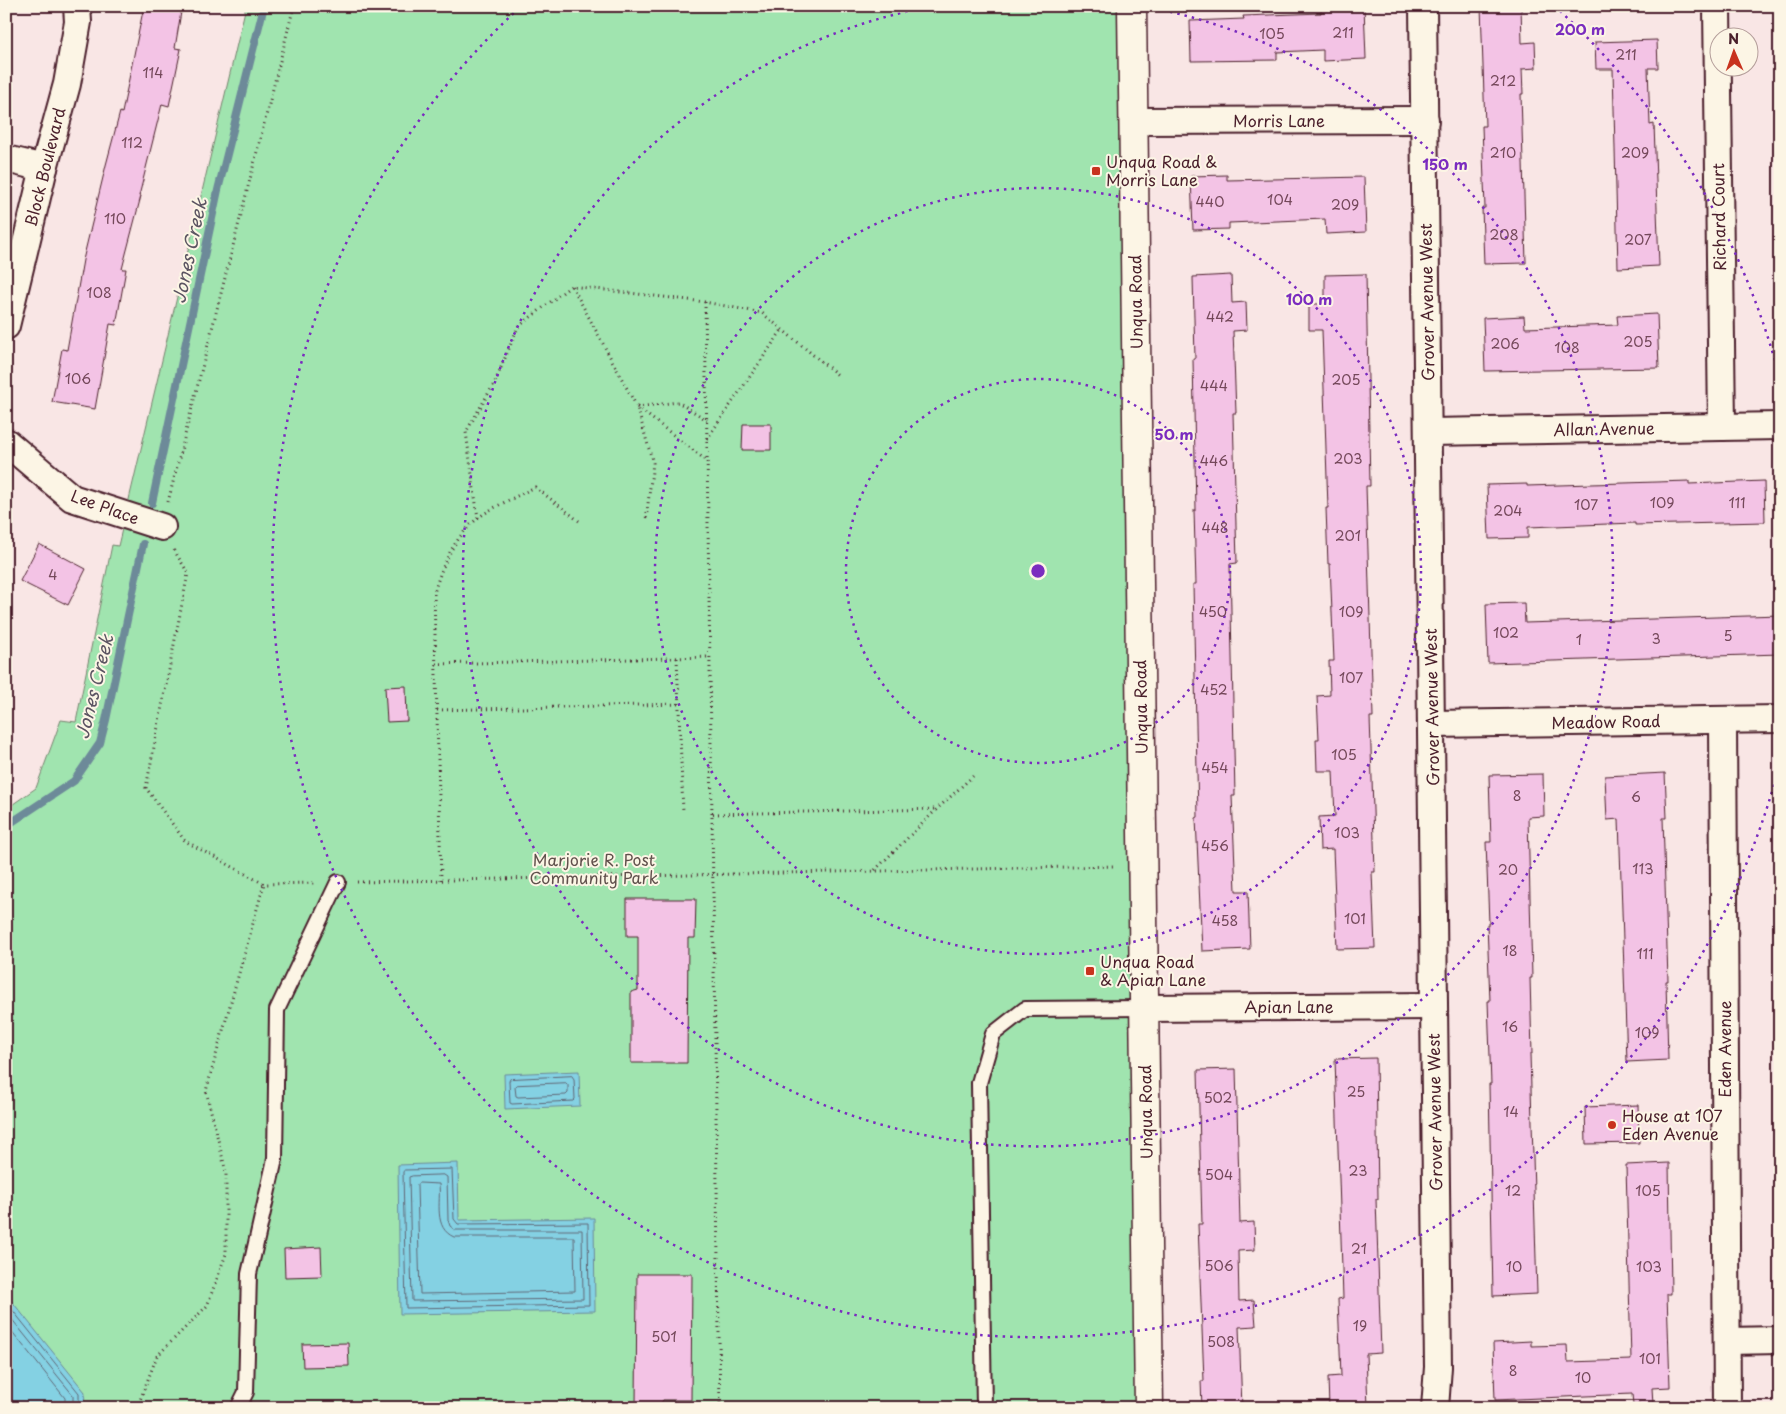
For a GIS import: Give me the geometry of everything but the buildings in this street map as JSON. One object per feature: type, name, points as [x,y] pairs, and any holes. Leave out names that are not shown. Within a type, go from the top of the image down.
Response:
[{"type":"street","name":"Block Boulevard","points":[[6,326],[66,84],[78,22],[76,6]]},
{"type":"street","name":"Unqua Road","points":[[1132,6],[1149,1408]]},
{"type":"street","name":"Grover Avenue West","points":[[1423,6],[1438,1367],[1435,1408]]},
{"type":"street","name":"Richard Court","points":[[1717,6],[1722,427]]},
{"type":"street","name":"Morris Lane","points":[[1133,121],[1425,120]]},
{"type":"street","points":[[6,159],[44,168]]},
{"type":"street","name":"Allan Avenue","points":[[1429,432],[1780,426]]},
{"type":"street","name":"Lee Place","points":[[6,442],[72,498],[162,527]]},
{"type":"street","name":"Meadow Road","points":[[1432,724],[1780,719]]},
{"type":"street","name":"Eden Avenue","points":[[1723,720],[1727,1408]]},
{"type":"street","name":"Apian Lane","points":[[1144,1008],[1434,1006]]},
{"type":"street","points":[[1727,1341],[1780,1340]]},
{"type":"lane","points":[[238,1408],[246,1392],[249,1274],[275,1159],[278,1010],[338,882]]},
{"type":"lane","points":[[984,1408],[979,1083],[993,1034],[1025,1009],[1144,1008]]},
{"type":"path","points":[[162,527],[294,6]]},
{"type":"path","points":[[571,286],[637,407],[653,463],[646,520]]},
{"type":"path","points":[[478,518],[466,432],[495,382],[518,328],[571,286],[705,302],[762,314],[839,376]]},
{"type":"path","points":[[705,302],[720,1408]]},
{"type":"path","points":[[707,439],[782,330]]},
{"type":"path","points":[[637,407],[678,402],[707,420]]},
{"type":"path","points":[[637,407],[707,461]]},
{"type":"path","points":[[441,880],[434,593],[441,569],[458,537],[478,518],[535,487],[579,521]]},
{"type":"path","points":[[188,573],[146,788],[185,841],[264,884],[1142,865]]},
{"type":"path","points":[[677,658],[683,812]]},
{"type":"path","points":[[436,664],[710,658]]},
{"type":"path","points":[[437,710],[680,704]]},
{"type":"path","points":[[875,871],[972,776]]},
{"type":"path","points":[[713,814],[937,809]]},
{"type":"path","points":[[137,1408],[157,1356],[207,1306],[226,1254],[226,1172],[206,1091],[264,884]]},
{"type":"green space","name":"Marjorie R. Post Community Park","points":[[246,6],[1121,6],[1139,1408],[6,1408],[6,809],[36,788],[61,720],[76,722],[112,545],[118,546]]},
{"type":"water","points":[[579,1071],[580,1106],[505,1109],[504,1074]]},
{"type":"water","points":[[458,1163],[459,1220],[594,1218],[595,1311],[400,1314],[398,1165]]},
{"type":"water","points":[[6,1294],[85,1392],[84,1408],[6,1408]]},
{"type":"waterway","name":"Jones Creek","points":[[152,503],[218,190],[264,6]]},
{"type":"waterway","name":"Jones Creek","points":[[6,826],[74,781],[100,743],[143,544]]},
{"type":"place","name":"Unqua Road & Morris Lane","points":[[1096,171]]},
{"type":"place","name":"Unqua Road & Apian Lane","points":[[1090,971]]},
{"type":"place","name":"House at 107 Eden Avenue","points":[[1612,1125]]}]
